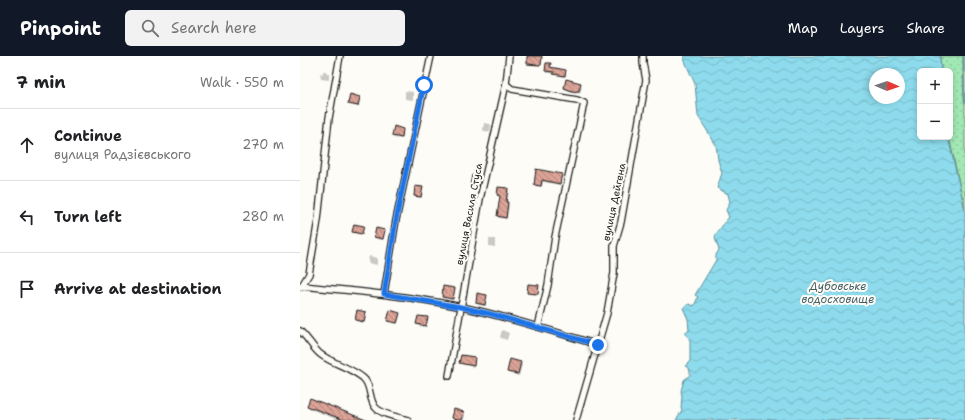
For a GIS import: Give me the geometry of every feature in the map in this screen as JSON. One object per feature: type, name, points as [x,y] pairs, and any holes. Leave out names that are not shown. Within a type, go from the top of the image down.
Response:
[{"type":"street","points":[[340,56],[329,118],[318,220],[309,274],[301,285],[384,294],[461,307],[538,327],[598,345]]},
{"type":"street","points":[[384,294],[396,220],[431,56]]},
{"type":"street","name":"вулиця Василя Стуса","points":[[449,376],[480,199],[506,84],[509,56]]},
{"type":"street","name":"вулиця Дейгена","points":[[576,420],[607,313],[614,273],[614,246],[622,215],[646,80],[643,63],[644,56]]},
{"type":"street","points":[[506,84],[512,89],[577,100],[584,104],[555,237],[548,285],[538,327]]},
{"type":"street","points":[[300,331],[304,334],[312,347],[321,354],[364,379],[369,388],[372,403],[376,409],[408,420]]},
{"type":"green space","points":[[940,56],[965,56],[965,210],[950,140],[953,140],[953,68],[941,68]]},
{"type":"water","name":"Дубовське водосховище","points":[[684,56],[940,56],[941,68],[917,68],[917,140],[949,140],[965,210],[965,420],[676,420],[682,410],[681,391],[684,380],[690,375],[689,368],[685,366],[690,361],[690,340],[685,332],[689,331],[688,319],[683,308],[689,304],[694,306],[698,297],[695,295],[716,260],[716,255],[719,250],[715,238],[716,234],[729,217],[726,210],[730,202],[728,194],[717,188],[722,173],[716,145],[698,116],[695,84]]},
{"type":"building","points":[[527,56],[542,56],[541,65],[527,64]]},
{"type":"building","points":[[546,63],[551,63],[550,67],[566,70],[565,76],[553,74],[554,72],[545,71]]},
{"type":"building","points":[[566,79],[581,83],[579,91],[575,92],[564,88]]},
{"type":"building","points":[[350,94],[360,97],[358,106],[348,104]]},
{"type":"building","points":[[394,126],[403,129],[402,138],[392,136]]},
{"type":"building","points":[[536,169],[562,174],[560,184],[542,180],[541,186],[534,185]]},
{"type":"building","points":[[472,175],[480,176],[478,188],[470,186]]},
{"type":"building","points":[[415,186],[423,187],[421,197],[414,196]]},
{"type":"building","points":[[498,187],[508,188],[506,218],[497,216],[500,196],[497,195]]},
{"type":"building","points":[[354,224],[364,226],[362,234],[352,232]]},
{"type":"building","points":[[376,228],[385,230],[383,239],[374,237]]},
{"type":"building","points":[[528,284],[539,285],[538,294],[527,293]]},
{"type":"building","points":[[443,286],[455,288],[453,299],[442,297]]},
{"type":"building","points":[[477,293],[487,295],[485,305],[476,303]]},
{"type":"building","points":[[357,310],[366,312],[364,322],[355,320]]},
{"type":"building","points":[[390,310],[400,313],[397,323],[387,321]]},
{"type":"building","points":[[418,316],[428,317],[426,326],[416,324]]},
{"type":"building","points":[[461,355],[475,357],[474,366],[459,363]]},
{"type":"building","points":[[510,359],[521,362],[518,374],[507,372]]},
{"type":"building","points":[[310,398],[366,420],[344,420],[307,406]]},
{"type":"building","points":[[454,409],[464,412],[462,420],[452,418]]},
{"type":"waterway","points":[[963,56],[965,103]]},
{"type":"route","points":[[424,85],[396,220],[384,294],[461,307],[491,314],[598,345]]}]
